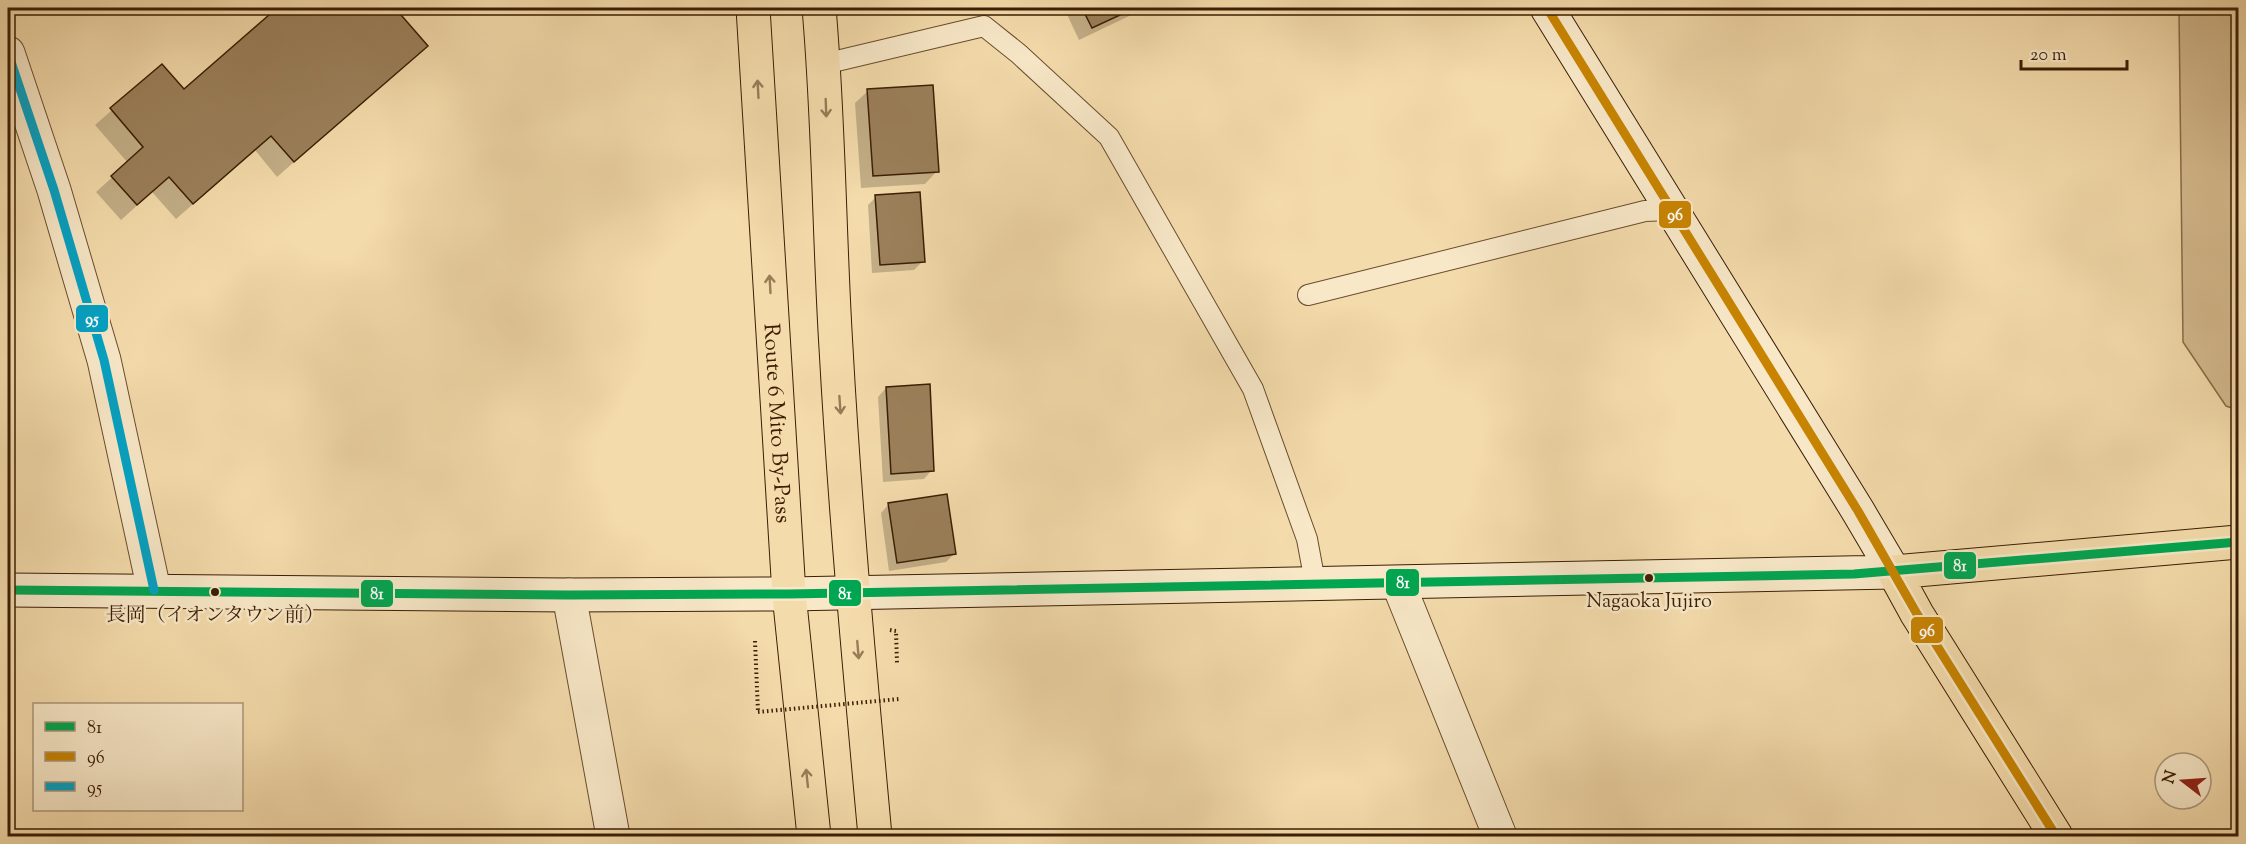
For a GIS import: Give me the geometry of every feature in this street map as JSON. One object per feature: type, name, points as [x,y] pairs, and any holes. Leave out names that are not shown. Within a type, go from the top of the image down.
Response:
[{"type":"main road","name":"Route 6 Mito By-Pass","points":[[753,8],[789,594],[814,837]]},
{"type":"main road","points":[[819,8],[824,64],[836,347],[853,592],[875,837]]},
{"type":"main road","points":[[1547,8],[1858,511],[1917,614],[2056,837]]},
{"type":"main road","points":[[8,53],[54,190],[105,360],[154,590]]},
{"type":"main road","points":[[8,590],[569,595],[789,594],[1315,582],[1398,583],[1894,572],[2238,542]]},
{"type":"main road","points":[[1398,583],[1500,837]]},
{"type":"main road","points":[[569,595],[613,837]]},
{"type":"lane","points":[[824,64],[984,26],[1019,54],[1108,137],[1252,389],[1307,539],[1315,582]]},
{"type":"lane","points":[[1308,295],[1645,211],[1671,210]]},
{"type":"path","points":[[755,641],[758,712],[899,699]]},
{"type":"shaded area","points":[[2161,8],[2238,8],[2238,410],[2226,406],[2183,342],[2179,12]]},
{"type":"building","points":[[277,8],[395,8],[428,46],[294,162],[271,136],[193,204],[169,177],[137,205],[111,176],[143,147],[110,108],[162,64],[184,89]]},
{"type":"building","points":[[1082,8],[1135,8],[1092,28]]},
{"type":"building","points":[[933,85],[939,172],[873,176],[867,89]]},
{"type":"building","points":[[920,192],[925,262],[880,265],[875,195]]},
{"type":"building","points":[[930,384],[934,471],[891,474],[886,387]]},
{"type":"building","points":[[947,494],[956,554],[897,563],[888,503]]},
{"type":"transit line","name":"96","points":[[1547,8],[1858,511],[1917,614],[2056,836]]},
{"type":"transit line","name":"95","points":[[8,53],[54,190],[104,360],[154,590]]},
{"type":"transit line","name":"81","points":[[8,590],[569,595],[789,594],[1854,574],[2238,542]]},
{"type":"place","name":"Nagaoka Jujiro","points":[[1649,578]]},
{"type":"place","name":"長岡（イオンタウン前）","points":[[215,592]]}]
